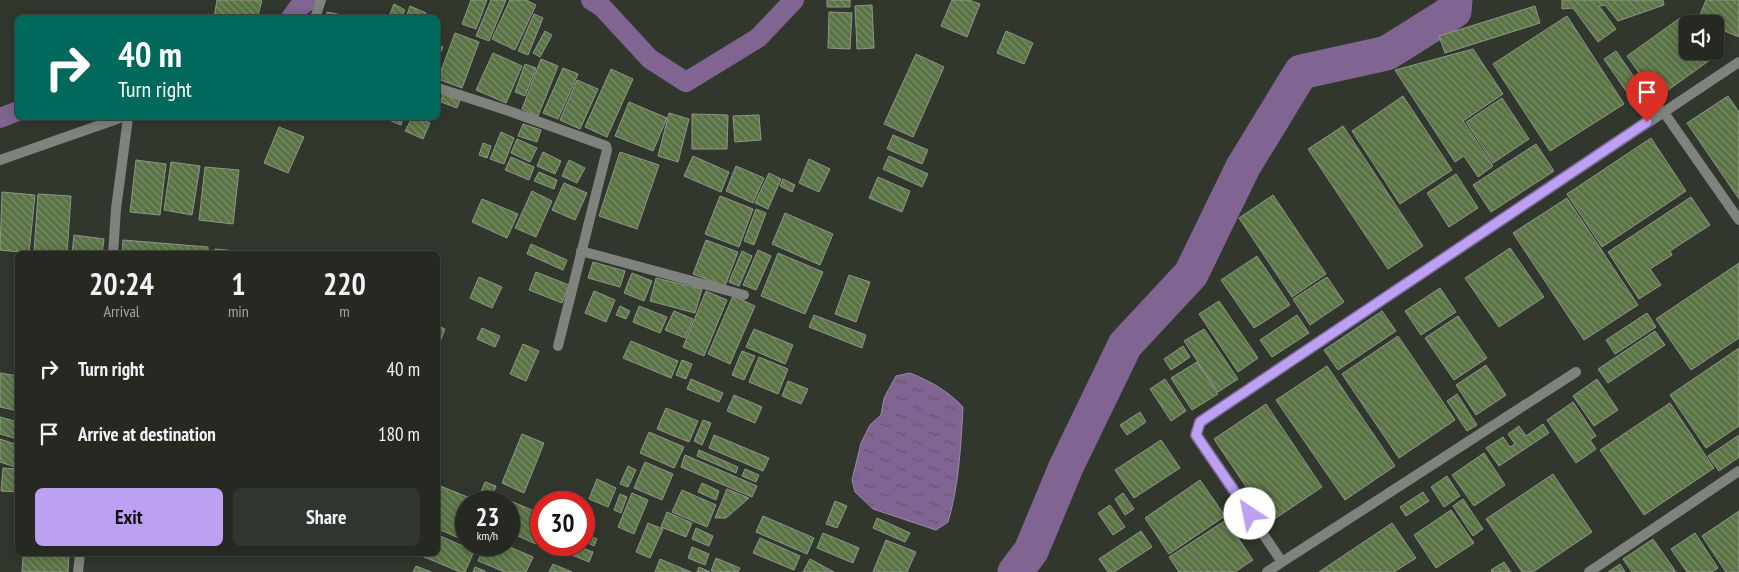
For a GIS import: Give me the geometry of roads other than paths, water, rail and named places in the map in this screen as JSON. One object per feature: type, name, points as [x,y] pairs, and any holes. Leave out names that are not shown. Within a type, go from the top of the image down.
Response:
[{"type":"street","points":[[317,15],[321,0]]},
{"type":"street","points":[[1282,562],[1196,435],[1200,422],[1739,62]]},
{"type":"street","points":[[440,89],[482,101],[606,146],[607,150],[558,346]]},
{"type":"street","points":[[1663,112],[1739,220]]},
{"type":"street","points":[[0,160],[114,120]]},
{"type":"street","points":[[114,251],[116,209],[128,120]]},
{"type":"street","points":[[581,251],[744,295]]},
{"type":"street","points":[[1266,572],[1576,372]]},
{"type":"street","points":[[1589,572],[1739,471]]},
{"type":"street","points":[[78,572],[80,556]]},
{"type":"water","points":[[910,373],[938,387],[963,407],[959,465],[952,508],[948,522],[936,530],[873,509],[855,492],[852,480],[861,443],[870,425],[881,415],[884,398],[896,376]]},
{"type":"waterway","points":[[293,15],[298,8],[309,0]]},
{"type":"waterway","points":[[591,0],[602,7],[650,59],[686,82],[758,38],[794,0]]},
{"type":"waterway","points":[[1015,572],[1031,551],[1066,467],[1125,345],[1191,274],[1243,167],[1301,72],[1387,53],[1454,11],[1455,0]]},
{"type":"waterway","points":[[0,118],[15,112]]}]
